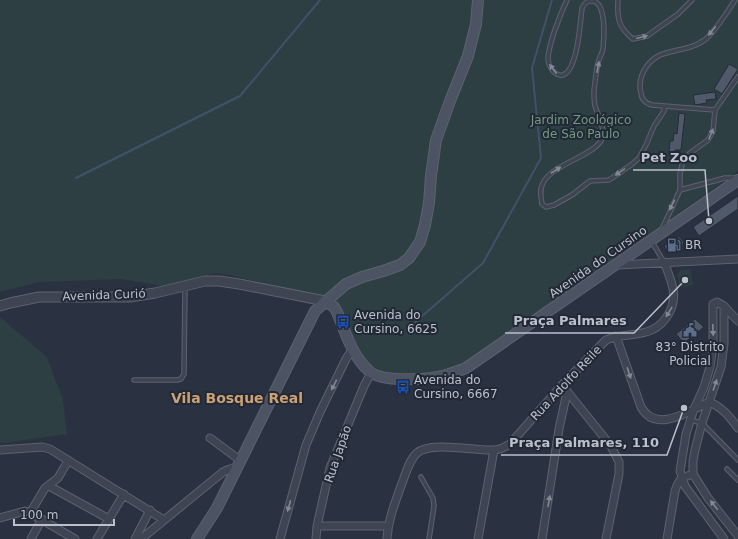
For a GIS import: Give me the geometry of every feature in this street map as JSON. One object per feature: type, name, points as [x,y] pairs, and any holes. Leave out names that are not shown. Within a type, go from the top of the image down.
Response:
[{"type":"main road","points":[[197,539],[217,508],[240,464],[260,420],[315,311],[346,284],[362,277],[400,265],[409,258],[420,242],[429,203],[436,140],[468,56],[476,24],[478,0]]},
{"type":"main road","name":"Avenida do Cursino","points":[[371,373],[377,376],[403,379],[426,379],[461,370],[617,265],[738,179]]},
{"type":"main road","points":[[325,301],[334,307],[352,350],[371,373]]},
{"type":"street","points":[[617,265],[738,258]]},
{"type":"street","name":"Rua Adolfo Reile","points":[[388,526],[402,483],[414,457],[422,450],[437,447],[459,447],[494,450],[510,444],[562,385],[606,340],[616,336],[647,332],[662,324],[674,304],[674,296],[670,278],[664,262]]},
{"type":"street","name":"Avenida Curió","points":[[0,306],[39,297],[130,297],[155,293],[205,281],[219,281],[325,301]]},
{"type":"street","points":[[724,539],[685,486],[680,471],[682,452],[690,420],[704,387],[710,367],[713,338],[713,304],[715,302],[719,302],[738,321]]},
{"type":"street","points":[[724,306],[721,368],[702,423],[692,461],[693,474],[708,498],[738,536],[735,539]]},
{"type":"street","points":[[616,336],[638,400],[645,413],[654,418],[668,420],[681,416],[709,402],[715,404],[722,410],[738,428]]},
{"type":"street","points":[[280,539],[306,445],[320,412],[346,359],[352,350]]},
{"type":"street","name":"Rua Japão","points":[[316,539],[317,526],[330,468],[364,386],[371,373]]},
{"type":"street","points":[[562,385],[611,446],[619,462],[619,474],[607,538]]},
{"type":"street","points":[[542,539],[559,429],[567,392]]},
{"type":"street","points":[[141,539],[223,472],[240,464],[210,438]]},
{"type":"street","points":[[0,450],[50,449],[164,520]]},
{"type":"street","points":[[478,539],[494,450]]},
{"type":"street","points":[[30,512],[43,491],[58,478],[68,461]]},
{"type":"street","points":[[667,539],[675,491],[679,480],[682,477],[693,474]]},
{"type":"street","points":[[49,486],[109,519]]},
{"type":"street","points":[[97,539],[124,494]]},
{"type":"street","points":[[135,539],[150,510]]},
{"type":"street","points":[[0,518],[18,513],[30,512],[75,539]]},
{"type":"street","points":[[31,539],[42,519]]},
{"type":"street","points":[[317,526],[388,526],[387,539]]},
{"type":"lane","points":[[567,0],[555,31],[548,57],[549,66],[557,75],[561,76],[566,74],[572,63],[578,39],[582,8],[588,1],[598,3],[601,8],[604,34],[603,51],[598,62],[594,90],[595,105],[601,119],[603,136],[599,145],[550,174],[543,183],[540,194],[542,204],[546,207],[554,205],[572,195],[590,181],[609,180],[631,165],[639,158],[654,126],[664,111],[664,106]]},
{"type":"lane","points":[[618,0],[618,21],[624,32],[633,38],[647,36],[678,14],[692,0]]},
{"type":"lane","points":[[715,110],[652,106],[645,103],[640,90],[642,73],[654,59],[659,56],[691,47],[706,38],[736,0]]},
{"type":"lane","points":[[664,262],[655,238],[680,190],[680,174],[683,160],[708,140],[713,131],[715,110],[738,77]]},
{"type":"lane","points":[[680,190],[719,180],[738,179]]},
{"type":"lane","points":[[134,380],[177,380],[183,377],[185,352],[185,286]]},
{"type":"lane","points":[[690,420],[702,423],[738,460]]},
{"type":"lane","points":[[727,469],[738,480]]},
{"type":"lane","points":[[421,477],[433,498],[434,506],[429,539]]},
{"type":"green space","name":"Jardim Zoológico de São Paulo","points":[[0,0],[738,0],[738,171],[464,364],[446,370],[429,373],[394,373],[376,369],[359,349],[343,314],[333,299],[229,275],[215,273],[164,286],[121,279],[40,282],[0,292]]},
{"type":"green space","points":[[690,269],[693,285],[680,287],[677,274],[681,270]]},
{"type":"green space","points":[[0,317],[47,357],[63,400],[67,434],[4,443],[0,442]]},
{"type":"building","points":[[729,64],[738,69],[722,94],[714,89]]},
{"type":"building","points":[[715,92],[716,99],[706,100],[707,103],[695,105],[693,95]]},
{"type":"building","points":[[679,113],[685,114],[681,150],[675,150],[675,153],[669,152],[670,141],[673,141],[674,133],[677,134]]},
{"type":"building","points":[[738,196],[738,209],[699,236],[693,227]]},
{"type":"building","name":"BR","points":[[679,236],[684,243],[670,254],[664,246]]},
{"type":"building","name":"83° Distrito Policial","points":[[695,319],[704,327],[684,343],[676,334]]},
{"type":"waterway","points":[[76,178],[240,96],[320,0]]},
{"type":"waterway","points":[[412,325],[483,263],[541,158],[532,68],[552,0]]},
{"type":"place","name":"Pet Zoo","points":[[709,221]]},
{"type":"place","name":"BR","points":[[674,245]]},
{"type":"place","name":"Praça Palmares","points":[[685,280]]},
{"type":"place","name":"Avenida do Cursino, 6625","points":[[343,322]]},
{"type":"place","name":"83° Distrito Policial","points":[[690,330]]},
{"type":"place","name":"Avenida do Cursino, 6667","points":[[403,387]]},
{"type":"place","name":"Praça Palmares, 110","points":[[684,408]]},
{"type":"district","name":"Vila Bosque Real","points":[[237,398]]}]
